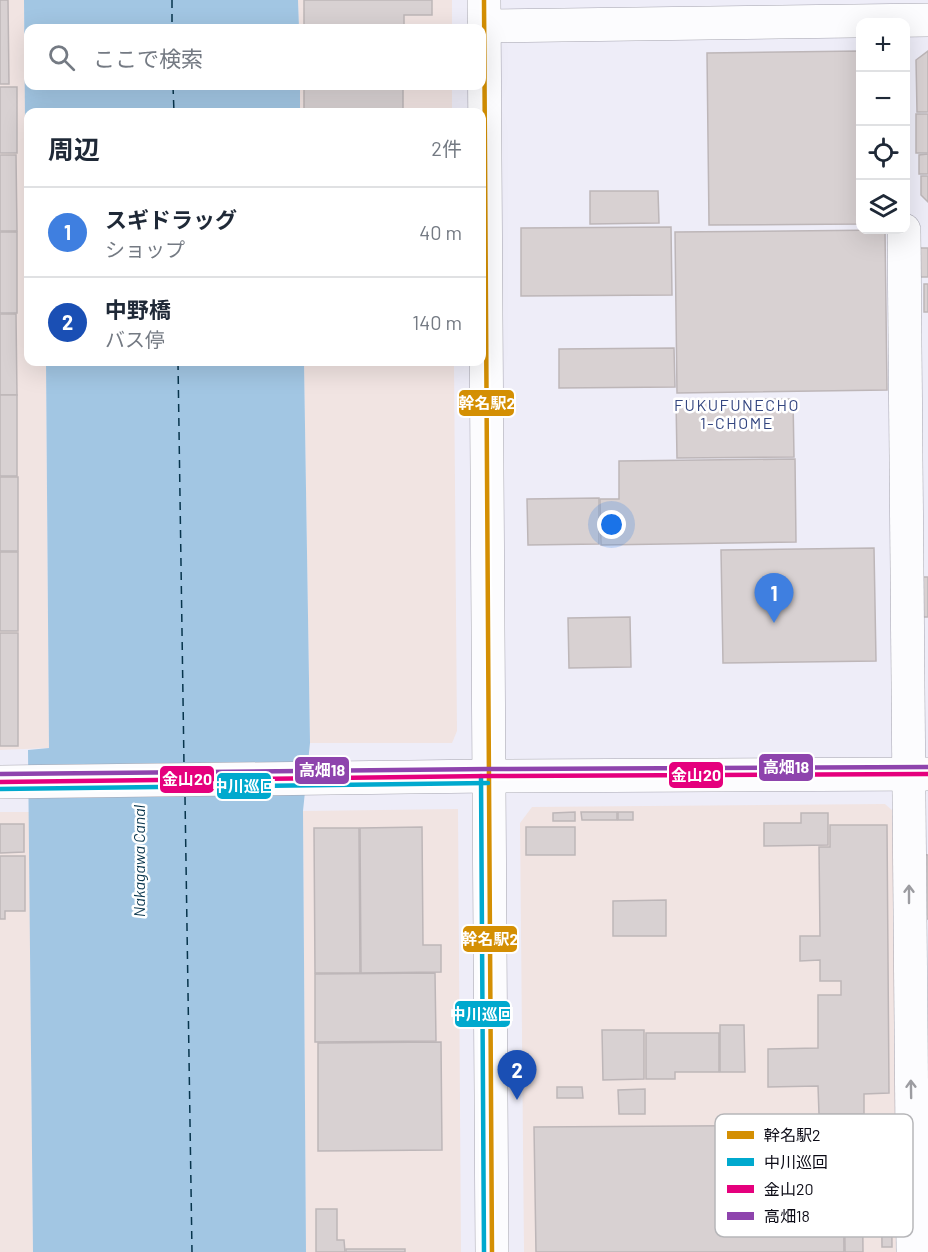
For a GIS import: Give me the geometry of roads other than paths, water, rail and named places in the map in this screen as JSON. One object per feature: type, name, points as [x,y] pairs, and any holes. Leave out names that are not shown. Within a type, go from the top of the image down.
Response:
[{"type":"street","points":[[484,13],[908,16]]},
{"type":"street","points":[[484,90],[484,108]]},
{"type":"street","points":[[910,229],[928,228]]},
{"type":"street","points":[[905,234],[917,398],[919,1046],[913,1252]]},
{"type":"street","points":[[486,366],[492,1252]]},
{"type":"street","points":[[7,782],[919,774]]},
{"type":"water","points":[[24,0],[298,0],[299,24],[24,24]]},
{"type":"water","points":[[25,90],[300,90],[300,108],[25,108]]},
{"type":"water","name":"Nakagawa Canal","points":[[46,366],[304,366],[310,743],[303,811],[306,1252],[33,1252],[28,750],[49,748]]},
{"type":"place","name":"スギドラッグ","points":[[774,623]]},
{"type":"place","name":"中野橋","points":[[517,1100]]},
{"type":"district","name":"FUKUFUNECHO 1-CHOME","points":[[737,414]]}]
